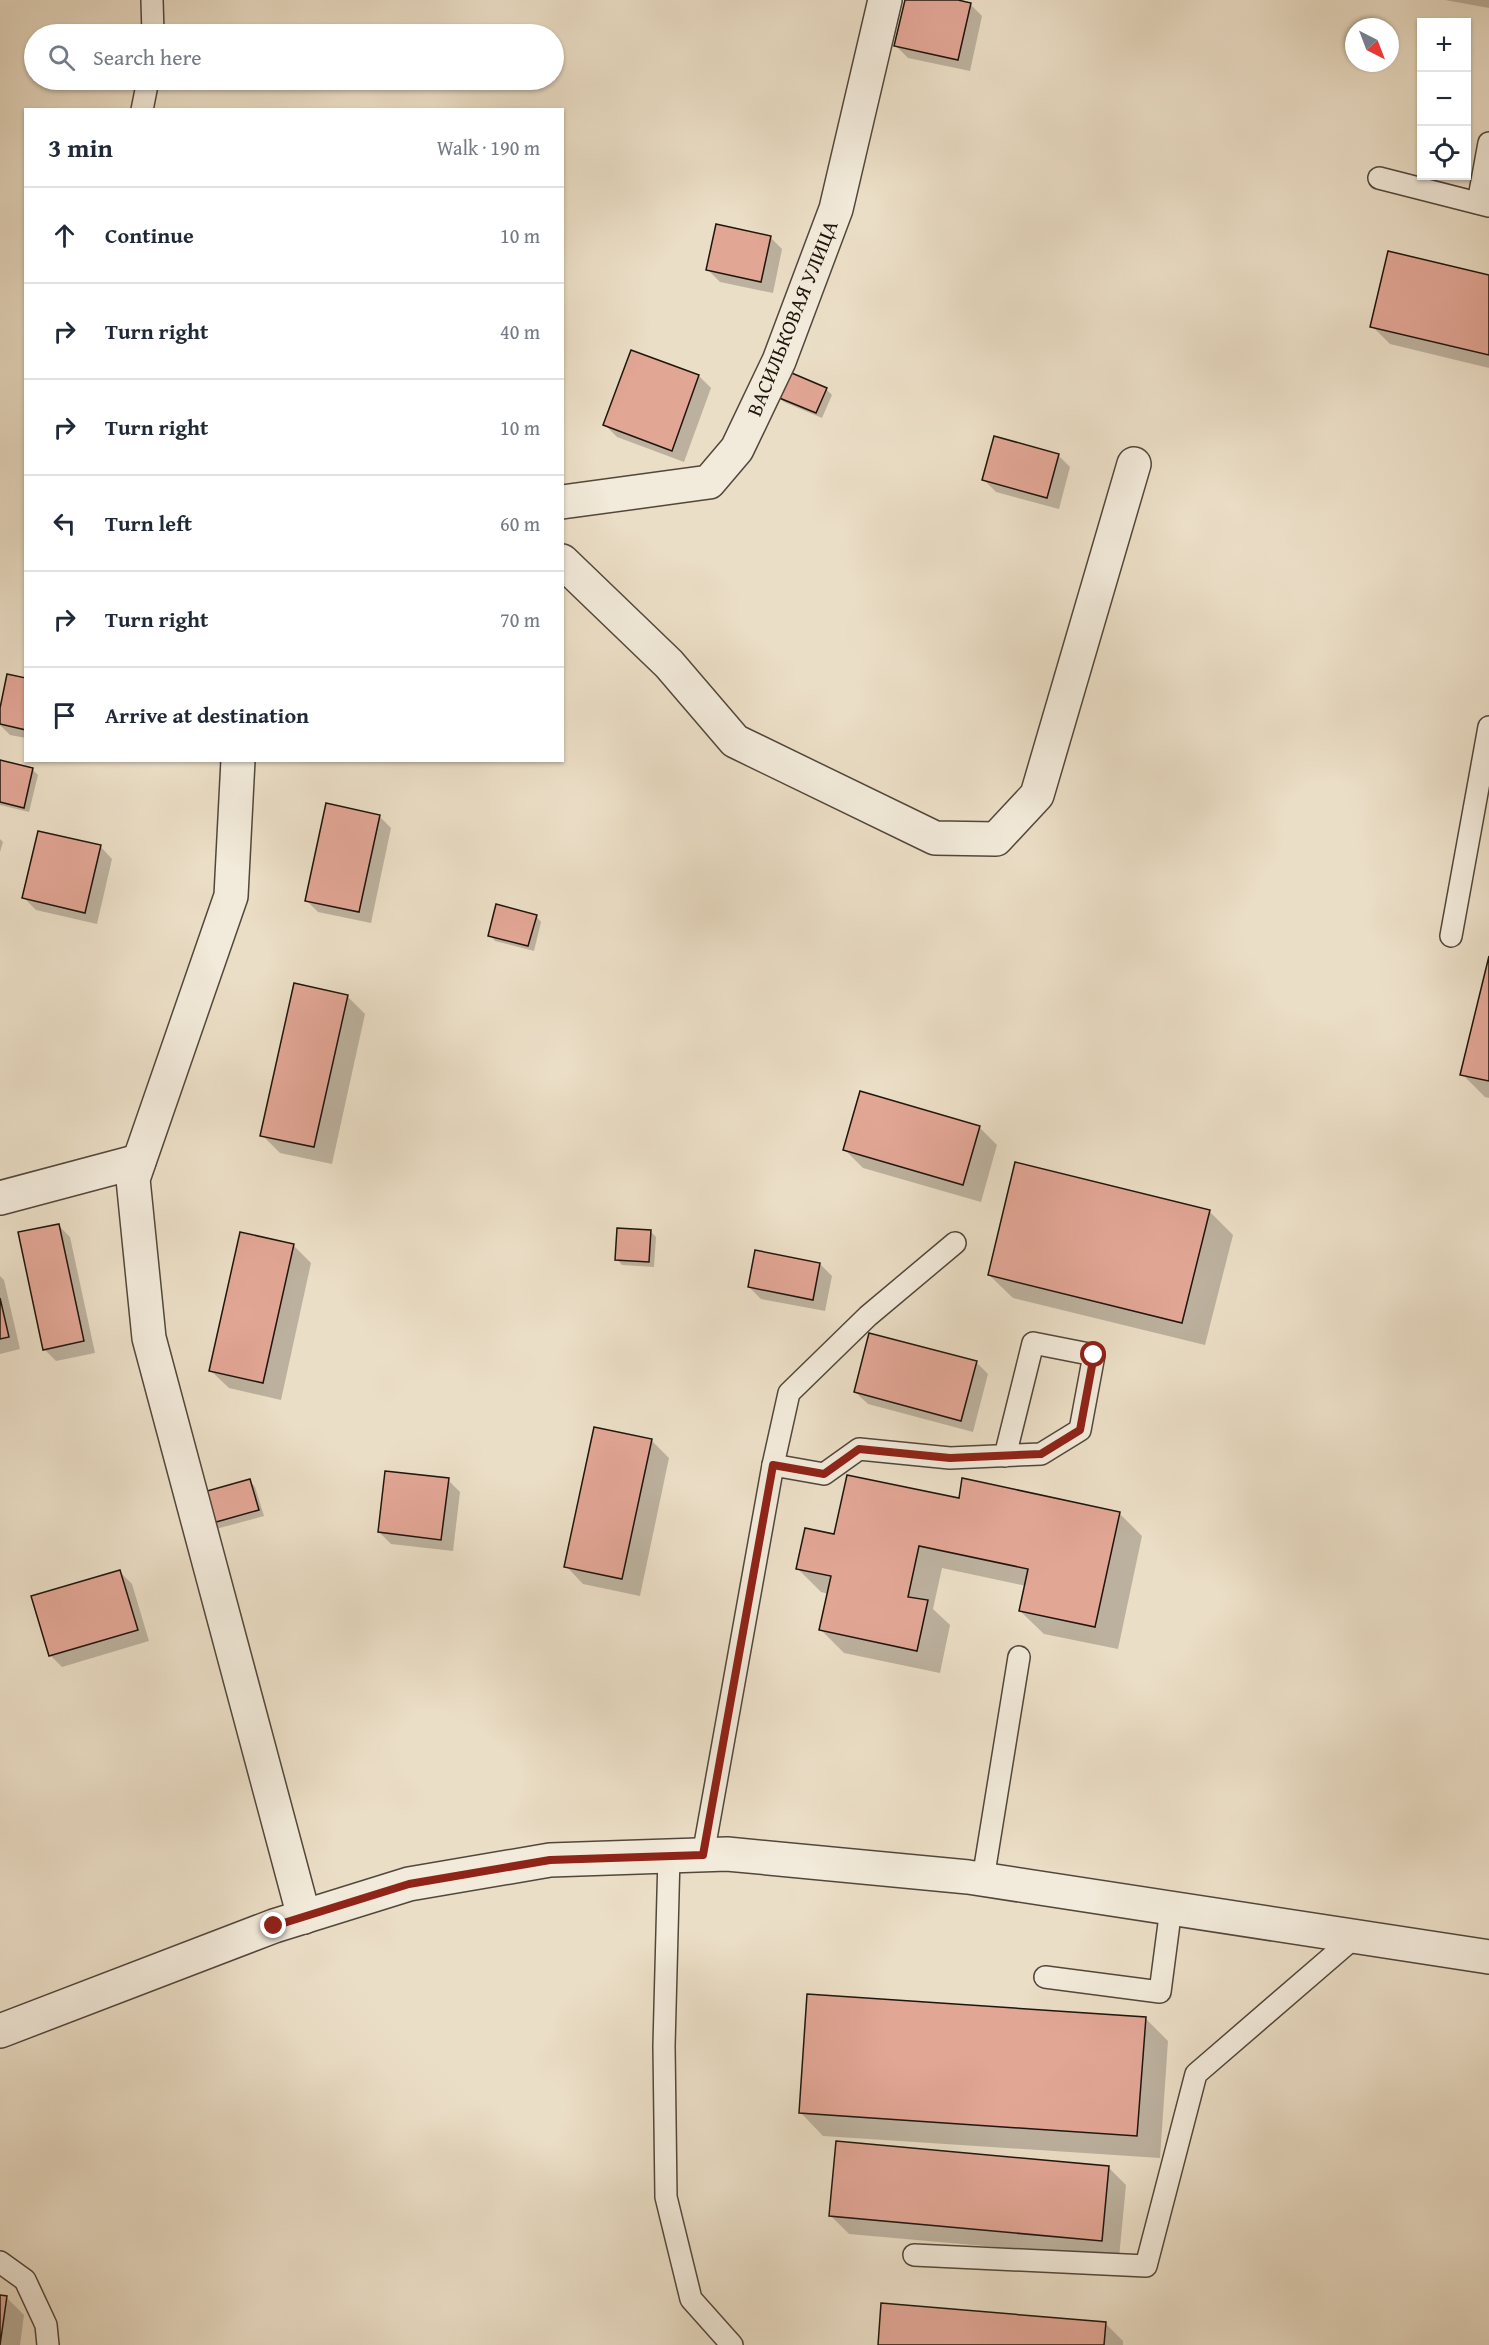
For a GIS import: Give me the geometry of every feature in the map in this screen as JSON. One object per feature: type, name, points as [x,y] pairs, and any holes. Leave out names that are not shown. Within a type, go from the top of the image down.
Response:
[{"type":"street","name":"ВАСИЛЬКОВАЯ УЛИЦА","points":[[564,502],[709,482],[737,449],[779,361],[836,209],[885,0]]},
{"type":"street","points":[[564,563],[669,664],[735,741],[935,838],[996,840],[1037,795],[1134,464]]},
{"type":"street","points":[[238,762],[231,897],[133,1179],[149,1338],[304,1917]]},
{"type":"street","points":[[0,1197],[139,1161]]},
{"type":"street","points":[[0,2031],[274,1926],[409,1884],[538,1862],[728,1854],[983,1879],[1489,1957]]},
{"type":"lane","points":[[152,0],[153,24]]},
{"type":"lane","points":[[142,108],[146,90]]},
{"type":"lane","points":[[1379,178],[1484,204],[1489,143]]},
{"type":"lane","points":[[1451,936],[1489,727]]},
{"type":"lane","points":[[703,1855],[773,1465],[789,1393],[868,1316],[955,1243]]},
{"type":"lane","points":[[773,1465],[824,1474],[859,1449],[950,1458],[1005,1456],[1041,1454],[1080,1430],[1094,1355],[1033,1342],[1005,1456]]},
{"type":"lane","points":[[983,1879],[1019,1657]]},
{"type":"lane","points":[[669,1856],[664,2046],[666,2197],[691,2299],[732,2345]]},
{"type":"lane","points":[[1046,1977],[1160,1992],[1171,1908]]},
{"type":"lane","points":[[914,2255],[1146,2266],[1196,2074],[1356,1936]]},
{"type":"lane","points":[[0,2262],[25,2280],[46,2325],[48,2345]]},
{"type":"building","points":[[905,0],[958,0],[971,3],[958,60],[894,46]]},
{"type":"building","points":[[716,224],[771,236],[761,282],[706,270]]},
{"type":"building","points":[[1388,251],[1489,275],[1489,355],[1370,327]]},
{"type":"building","points":[[631,350],[699,375],[672,451],[603,425]]},
{"type":"building","points":[[787,371],[827,388],[816,413],[777,397]]},
{"type":"building","points":[[994,436],[1059,454],[1047,498],[982,480]]},
{"type":"building","points":[[7,674],[24,678],[24,730],[0,724],[0,708]]},
{"type":"building","points":[[0,760],[33,768],[24,808],[0,802]]},
{"type":"building","points":[[326,803],[380,815],[359,912],[305,901]]},
{"type":"building","points":[[38,831],[101,845],[85,913],[22,898]]},
{"type":"building","points":[[496,904],[537,915],[528,946],[488,936]]},
{"type":"building","points":[[1489,956],[1489,1081],[1460,1075]]},
{"type":"building","points":[[294,983],[348,995],[314,1147],[260,1136]]},
{"type":"building","points":[[860,1091],[980,1126],[963,1185],[843,1150]]},
{"type":"building","points":[[1015,1162],[1210,1210],[1182,1323],[988,1275]]},
{"type":"building","points":[[59,1224],[84,1341],[43,1350],[18,1232]]},
{"type":"building","points":[[617,1228],[651,1230],[649,1262],[615,1260]]},
{"type":"building","points":[[240,1232],[294,1244],[263,1383],[209,1371]]},
{"type":"building","points":[[755,1250],[820,1263],[813,1300],[748,1287]]},
{"type":"building","points":[[0,1298],[9,1337],[0,1339]]},
{"type":"building","points":[[869,1333],[977,1361],[961,1421],[854,1392]]},
{"type":"building","points":[[594,1427],[652,1439],[622,1579],[564,1567]]},
{"type":"building","points":[[385,1471],[449,1478],[441,1540],[378,1532]]},
{"type":"building","points":[[847,1475],[959,1498],[962,1478],[1120,1512],[1095,1627],[1019,1611],[1028,1569],[919,1546],[908,1597],[928,1600],[917,1651],[819,1630],[831,1576],[796,1569],[805,1528],[834,1534]]},
{"type":"building","points":[[250,1479],[259,1510],[209,1524],[200,1493]]},
{"type":"building","points":[[120,1570],[138,1630],[49,1656],[31,1596]]},
{"type":"building","points":[[807,1994],[1146,2017],[1137,2136],[799,2113]]},
{"type":"building","points":[[836,2141],[1109,2166],[1102,2241],[829,2216]]},
{"type":"building","points":[[0,2295],[7,2296],[0,2345]]},
{"type":"building","points":[[881,2303],[1106,2322],[1104,2345],[878,2345]]},
{"type":"route","points":[[274,1926],[409,1884],[550,1860],[703,1855],[773,1465],[824,1474],[859,1449],[950,1458],[1041,1454],[1080,1430],[1094,1355]]}]
